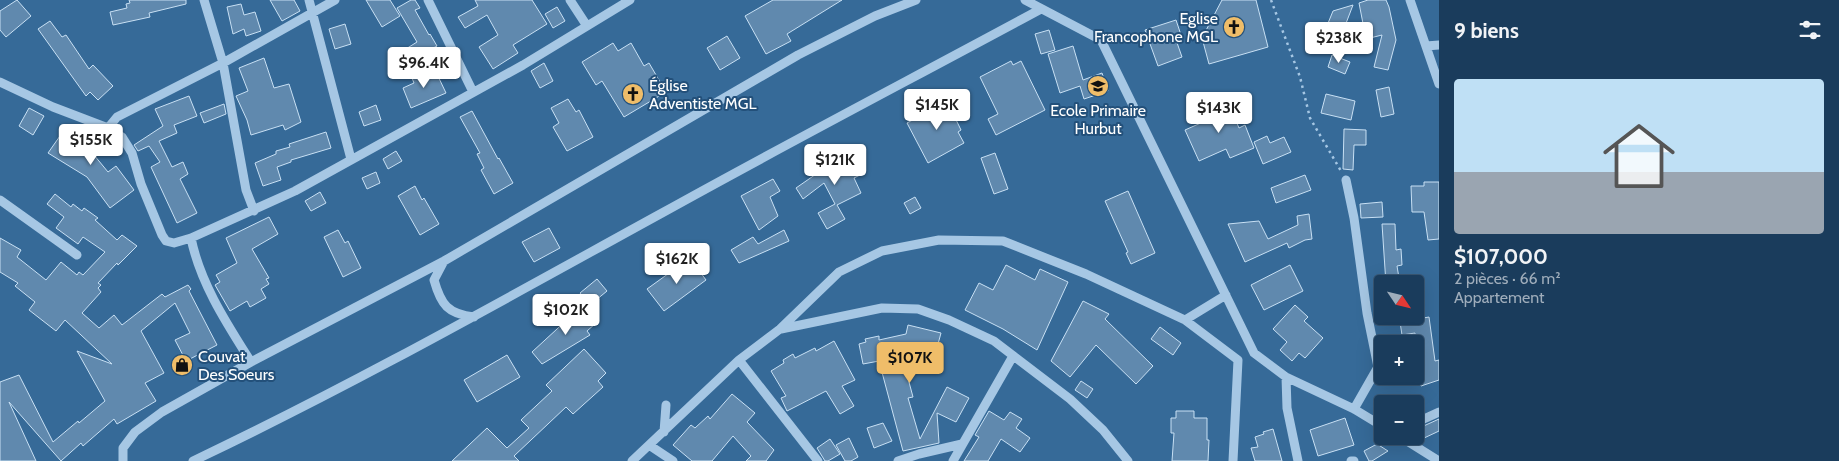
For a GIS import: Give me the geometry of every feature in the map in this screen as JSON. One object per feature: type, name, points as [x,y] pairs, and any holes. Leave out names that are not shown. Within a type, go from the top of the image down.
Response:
[{"type":"street","points":[[204,0],[223,63],[246,190],[254,211]]},
{"type":"street","points":[[309,0],[351,159]]},
{"type":"street","points":[[108,128],[117,117],[223,63],[335,0]]},
{"type":"street","points":[[428,0],[473,92]]},
{"type":"street","points":[[570,0],[587,26]]},
{"type":"street","points":[[1,84],[108,128],[122,137],[132,153],[141,184],[166,242],[174,243],[191,238],[254,211],[295,191],[473,92],[630,0]]},
{"type":"street","points":[[123,461],[123,448],[135,432],[162,412],[251,362],[444,261],[798,56],[875,16],[916,0]]},
{"type":"street","points":[[1025,0],[1101,40],[1254,354],[1286,377],[1354,409],[1374,421]]},
{"type":"street","points":[[1410,0],[1439,84]]},
{"type":"street","points":[[193,461],[264,428],[474,317],[689,198],[1041,9]]},
{"type":"street","points":[[1426,46],[1439,45]]},
{"type":"street","points":[[1346,180],[1354,218],[1367,313],[1378,367],[1354,409]]},
{"type":"street","points":[[0,200],[77,255]]},
{"type":"street","points":[[191,238],[195,257],[211,294],[251,362]]},
{"type":"street","points":[[632,461],[739,360],[780,329],[839,272],[882,251],[940,240],[1003,241],[1086,274],[1185,320],[1238,360]]},
{"type":"street","points":[[444,261],[434,280],[439,297],[450,310],[462,316],[474,317]]},
{"type":"street","points":[[1185,320],[1226,295]]},
{"type":"street","points":[[780,329],[882,308],[918,310],[949,320],[994,341],[1070,399],[1103,430],[1128,461]]},
{"type":"street","points":[[1238,360],[1254,354]]},
{"type":"street","points":[[953,461],[1013,356]]},
{"type":"street","points":[[739,360],[818,461]]},
{"type":"street","points":[[1233,461],[1238,360]]},
{"type":"street","points":[[1286,377],[1287,408],[1298,461]]},
{"type":"street","points":[[664,432],[666,405]]},
{"type":"street","points":[[1424,419],[1439,412]]},
{"type":"street","points":[[898,461],[962,444]]},
{"type":"street","points":[[649,445],[673,461]]},
{"type":"street","points":[[1413,445],[1439,461]]},
{"type":"path","points":[[1271,0],[1300,77],[1310,118],[1346,180]]},
{"type":"shaded area","points":[[0,0],[1439,0],[1439,461],[0,461]]},
{"type":"building","points":[[17,0],[31,16],[6,37],[0,30],[0,11]]},
{"type":"building","points":[[129,0],[186,0],[186,4],[149,13],[150,17],[113,25],[110,12],[127,8],[126,4],[130,3]]},
{"type":"building","points":[[270,0],[294,0],[300,11],[282,21]]},
{"type":"building","points":[[366,0],[390,0],[400,16],[382,27]]},
{"type":"building","points":[[411,0],[415,0],[420,8],[415,10],[437,46],[407,62],[401,52],[417,42],[397,8]]},
{"type":"building","points":[[475,0],[532,0],[547,24],[513,45],[518,53],[493,69],[479,47],[498,35],[487,15],[465,28],[458,17],[478,6]]},
{"type":"building","points":[[773,0],[842,0],[787,34],[791,41],[766,54],[745,16]]},
{"type":"building","points":[[1222,0],[1256,0],[1268,47],[1209,64],[1202,38]]},
{"type":"building","points":[[1368,0],[1386,0],[1389,7],[1396,40],[1388,70],[1374,67],[1382,35],[1366,39],[1359,3]]},
{"type":"building","points":[[241,4],[244,15],[255,12],[261,31],[246,36],[244,29],[233,34],[227,7]]},
{"type":"building","points":[[1353,5],[1340,39],[1324,33],[1333,11]]},
{"type":"building","points":[[557,7],[565,21],[553,28],[545,14]]},
{"type":"building","points":[[1176,20],[1181,35],[1175,37],[1182,57],[1158,66],[1145,30]]},
{"type":"building","points":[[50,21],[62,37],[66,35],[89,69],[93,65],[113,86],[98,100],[90,92],[86,96],[38,29]]},
{"type":"building","points":[[345,24],[351,44],[335,49],[329,29]]},
{"type":"building","points":[[1049,30],[1055,50],[1041,54],[1035,34]]},
{"type":"building","points":[[727,36],[740,58],[720,70],[707,48]]},
{"type":"building","points":[[613,43],[618,51],[631,43],[644,66],[649,63],[666,92],[624,117],[602,81],[596,85],[582,62]]},
{"type":"building","points":[[1073,46],[1083,80],[1102,73],[1108,91],[1084,99],[1080,86],[1060,93],[1048,54]]},
{"type":"building","points":[[1332,55],[1350,62],[1345,74],[1328,67]]},
{"type":"building","points":[[264,58],[274,88],[289,84],[301,122],[285,130],[283,125],[251,135],[247,120],[236,96],[248,91],[239,68]]},
{"type":"building","points":[[1011,61],[1013,65],[1021,61],[1045,110],[996,135],[988,119],[998,114],[980,77]]},
{"type":"building","points":[[544,63],[553,81],[540,88],[531,71]]},
{"type":"building","points":[[423,72],[425,77],[436,72],[446,93],[411,108],[403,88],[414,83],[412,78]]},
{"type":"building","points":[[1389,87],[1394,114],[1381,117],[1376,90]]},
{"type":"building","points":[[1326,94],[1355,101],[1351,120],[1321,113]]},
{"type":"building","points":[[189,96],[197,116],[174,125],[177,133],[159,141],[172,167],[183,162],[188,174],[180,179],[197,213],[177,223],[151,167],[160,162],[149,146],[138,151],[134,145],[163,126],[155,109]]},
{"type":"building","points":[[945,97],[961,130],[958,132],[964,143],[928,163],[907,123],[935,108],[933,103]]},
{"type":"building","points":[[568,99],[576,112],[579,110],[593,137],[567,151],[553,127],[559,123],[551,108]]},
{"type":"building","points":[[1227,99],[1239,128],[1245,125],[1254,148],[1230,158],[1226,149],[1199,161],[1185,130],[1212,118],[1208,108]]},
{"type":"building","points":[[224,104],[226,114],[204,123],[200,113]]},
{"type":"building","points":[[376,105],[381,120],[364,126],[359,112]]},
{"type":"building","points":[[29,108],[44,116],[33,135],[19,126]]},
{"type":"building","points":[[472,111],[513,183],[494,194],[481,170],[484,168],[477,154],[480,153],[460,117]]},
{"type":"building","points":[[67,126],[79,135],[81,132],[91,139],[90,142],[98,149],[94,155],[108,172],[116,166],[134,190],[110,208],[87,177],[48,153]]},
{"type":"building","points":[[1344,129],[1366,130],[1366,145],[1354,145],[1353,170],[1343,169]]},
{"type":"building","points":[[326,132],[331,148],[291,160],[291,162],[277,167],[281,180],[263,186],[255,163],[276,154],[276,151],[290,147],[289,144]]},
{"type":"building","points":[[1267,136],[1270,143],[1284,137],[1291,152],[1263,164],[1254,142]]},
{"type":"building","points":[[396,151],[402,161],[388,169],[383,159]]},
{"type":"building","points":[[854,152],[864,173],[854,178],[861,193],[837,205],[845,219],[827,229],[818,213],[835,204],[824,183],[803,199],[796,188],[819,172],[818,170]]},
{"type":"building","points":[[995,153],[1008,189],[994,194],[981,158]]},
{"type":"building","points":[[376,172],[380,183],[367,189],[362,178]]},
{"type":"building","points":[[1305,175],[1311,190],[1276,203],[1271,188]]},
{"type":"building","points":[[773,179],[780,191],[770,197],[778,216],[759,230],[741,196]]},
{"type":"building","points":[[1424,182],[1439,182],[1439,239],[1428,240],[1424,212],[1412,212],[1411,186],[1424,186]]},
{"type":"building","points":[[415,186],[422,200],[424,198],[439,224],[420,235],[398,196]]},
{"type":"building","points":[[1128,191],[1155,253],[1131,264],[1126,253],[1128,252],[1105,201]]},
{"type":"building","points":[[320,192],[326,203],[311,211],[305,201]]},
{"type":"building","points":[[55,194],[71,207],[73,204],[82,211],[84,208],[98,218],[95,220],[117,240],[122,235],[137,246],[98,283],[101,285],[98,288],[101,292],[82,313],[99,328],[114,315],[122,325],[162,294],[165,297],[188,285],[191,289],[189,291],[217,345],[186,361],[175,340],[190,333],[175,303],[141,331],[164,373],[145,383],[156,401],[117,424],[114,419],[83,446],[81,443],[61,461],[9,402],[36,461],[0,461],[0,382],[19,375],[53,442],[105,401],[77,351],[112,364],[65,320],[56,331],[29,310],[35,302],[15,286],[18,283],[0,272],[0,238],[21,250],[17,257],[46,280],[61,262],[77,275],[79,272],[83,275],[105,252],[83,237],[78,244],[56,228],[64,217],[47,204]]},
{"type":"building","points":[[915,197],[921,208],[910,214],[904,203]]},
{"type":"building","points":[[1382,202],[1383,217],[1361,218],[1360,204]]},
{"type":"building","points":[[1309,214],[1312,239],[1305,240],[1289,248],[1287,243],[1245,262],[1228,224],[1259,221],[1268,239],[1298,225],[1297,216]]},
{"type":"building","points":[[269,217],[278,234],[252,249],[269,278],[266,279],[269,284],[261,289],[266,298],[250,307],[247,301],[230,311],[215,285],[220,282],[216,275],[237,263],[226,238]]},
{"type":"building","points":[[1382,224],[1395,224],[1396,250],[1401,249],[1402,265],[1397,266],[1398,275],[1385,275]]},
{"type":"building","points":[[549,228],[560,248],[534,262],[522,242]]},
{"type":"building","points":[[338,230],[345,243],[348,241],[361,268],[343,277],[324,237]]},
{"type":"building","points":[[784,230],[789,241],[739,263],[731,250],[753,237],[758,244]]},
{"type":"building","points":[[690,258],[706,280],[664,311],[647,289]]},
{"type":"building","points":[[1006,265],[1035,280],[1040,269],[1068,282],[1037,350],[1003,329],[965,310],[979,283],[993,290]]},
{"type":"building","points":[[1290,265],[1303,291],[1264,310],[1251,285]]},
{"type":"building","points":[[597,279],[607,291],[590,305],[580,293]]},
{"type":"building","points":[[1083,301],[1109,314],[1105,319],[1153,366],[1136,384],[1096,345],[1070,377],[1051,361]]},
{"type":"building","points":[[1295,305],[1308,317],[1304,321],[1323,338],[1305,358],[1299,353],[1292,361],[1280,350],[1287,342],[1273,329]]},
{"type":"building","points":[[582,306],[596,323],[587,331],[590,335],[542,364],[532,352]]},
{"type":"building","points":[[1429,317],[1435,361],[1439,360],[1439,380],[1424,385],[1424,335],[1415,335],[1415,333],[1402,335],[1400,325],[1424,325],[1424,318]]},
{"type":"building","points":[[908,325],[941,333],[935,355],[899,345],[913,397],[908,398],[920,439],[947,387],[969,398],[956,422],[937,413],[939,443],[903,451],[879,361],[863,364],[859,344],[866,342],[865,339],[879,336],[879,340],[906,334]]},
{"type":"building","points":[[1160,327],[1181,343],[1173,355],[1151,339]]},
{"type":"building","points":[[834,341],[855,380],[842,386],[854,406],[840,414],[826,391],[787,411],[781,398],[786,396],[771,371],[784,363],[783,360],[793,354],[795,358],[815,348],[816,351]]},
{"type":"building","points":[[584,349],[606,373],[598,381],[603,387],[573,414],[566,407],[514,456],[519,461],[452,461],[487,428],[507,448],[529,428],[521,420],[552,391],[546,385]]},
{"type":"building","points":[[507,355],[520,377],[477,402],[464,380]]},
{"type":"building","points":[[1081,381],[1093,389],[1087,398],[1075,390]]},
{"type":"building","points":[[732,394],[755,413],[747,422],[774,450],[766,461],[746,461],[751,456],[733,436],[712,461],[692,461],[673,445],[691,425],[695,428],[708,416],[710,419]]},
{"type":"building","points":[[989,411],[1004,420],[1010,412],[1022,419],[1016,428],[1030,438],[1020,452],[1001,439],[988,461],[964,461],[979,437],[975,435]]},
{"type":"building","points":[[1176,411],[1194,411],[1194,418],[1207,418],[1208,461],[1172,461],[1174,433],[1171,433],[1171,418],[1176,418]]},
{"type":"building","points":[[1345,418],[1354,445],[1318,456],[1310,430]]},
{"type":"building","points":[[1439,419],[1439,431],[1424,438],[1424,426]]},
{"type":"building","points":[[883,423],[892,441],[874,448],[867,428]]},
{"type":"building","points":[[1273,429],[1282,461],[1255,461],[1251,448],[1258,447],[1255,437]]},
{"type":"building","points":[[849,438],[858,457],[851,461],[845,461],[836,445]]},
{"type":"building","points":[[830,439],[840,454],[825,461],[817,448]]},
{"type":"building","points":[[1379,445],[1388,451],[1369,461],[1364,451]]},
{"type":"place","name":"Eglise Francophone MGL","points":[[1234,27]]},
{"type":"place","name":"Ecole Primaire Hurbut","points":[[1098,86]]},
{"type":"place","name":"Église Adventiste MGL","points":[[633,94]]},
{"type":"place","name":"Couvat Des Soeurs","points":[[182,365]]}]
